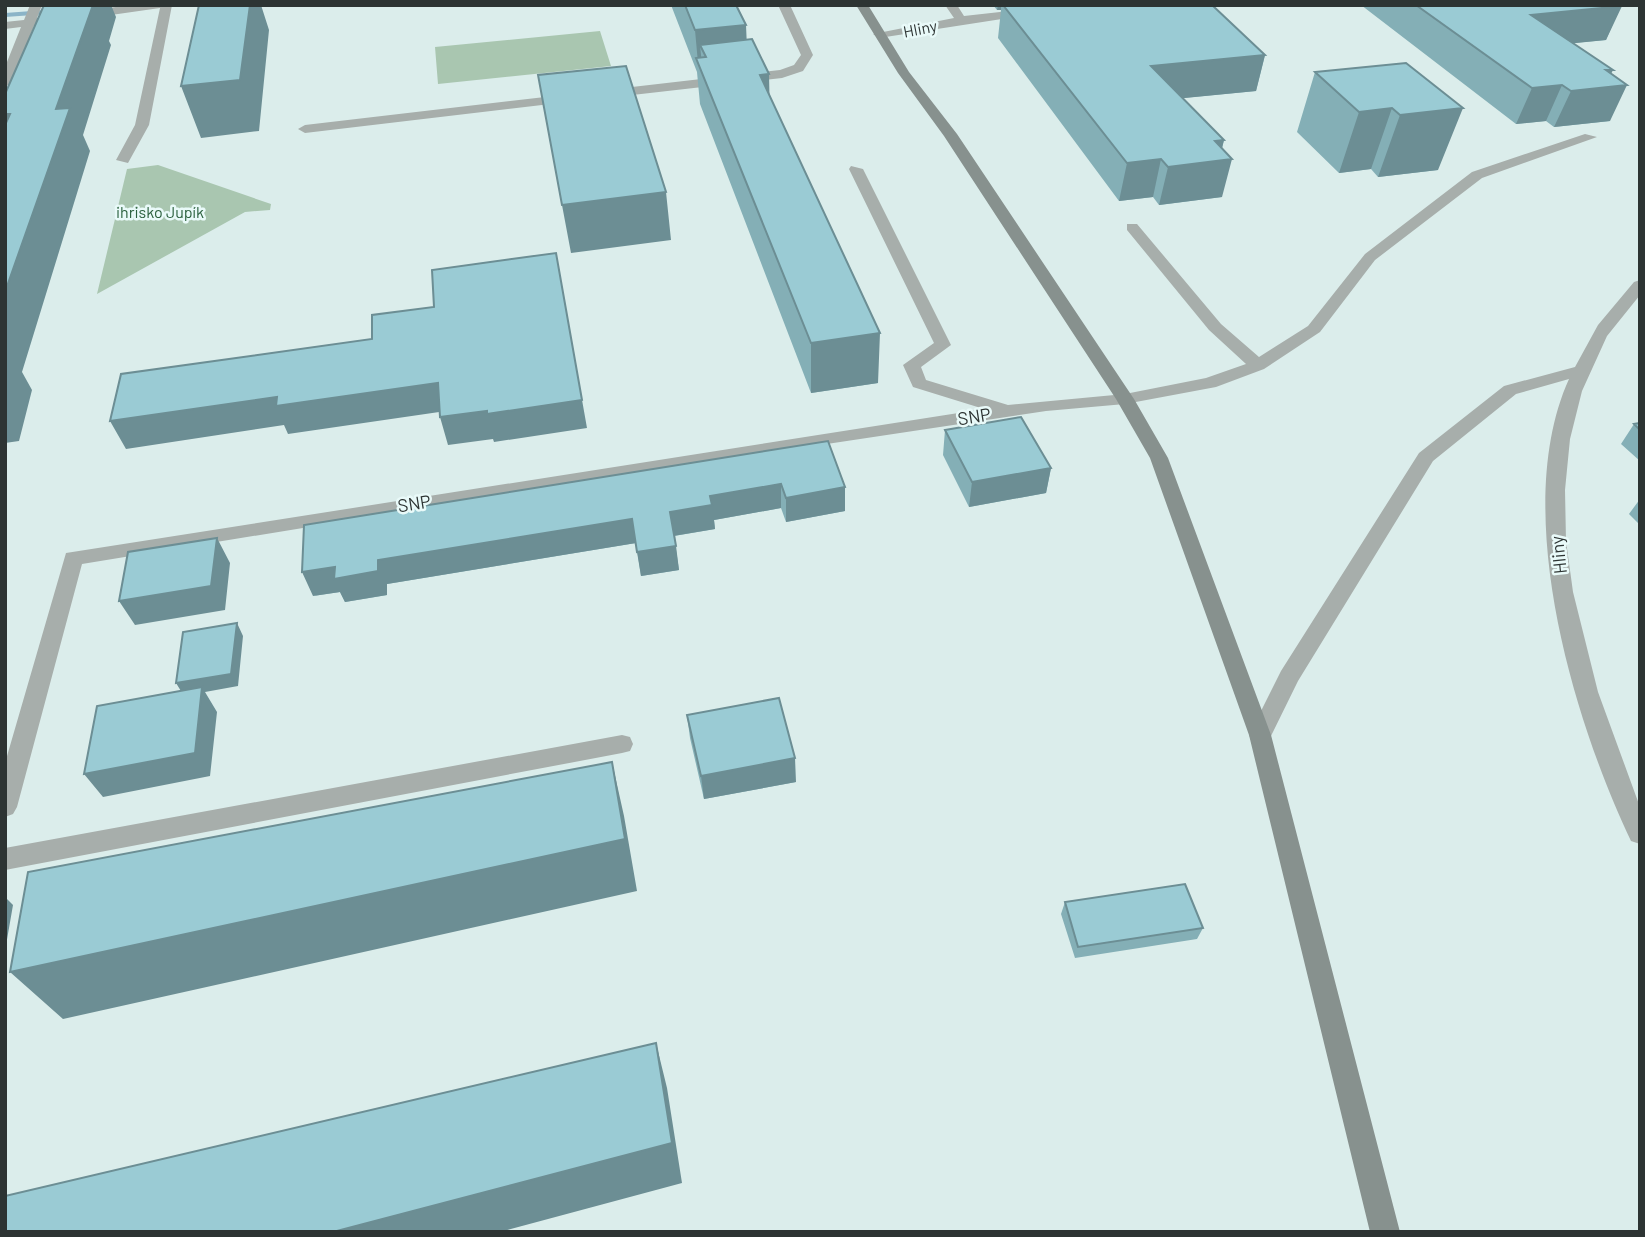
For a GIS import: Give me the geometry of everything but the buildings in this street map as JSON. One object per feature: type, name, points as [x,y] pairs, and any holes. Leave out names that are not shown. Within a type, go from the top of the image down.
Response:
[{"type":"main road","points":[[862,5],[1125,399],[1159,458],[1260,736],[1385,1232]]},
{"type":"street","points":[[5,26],[33,14],[157,5]]},
{"type":"street","points":[[123,160],[142,125],[166,5]]},
{"type":"street","points":[[305,130],[782,74],[799,68],[807,55],[784,5]]},
{"type":"street","name":"Hliny","points":[[951,5],[961,20]]},
{"type":"street","name":"Hliny","points":[[879,34],[961,20],[1038,11]]},
{"type":"street","points":[[5,83],[33,14]]},
{"type":"street","points":[[1125,399],[1210,383],[1258,365],[1314,329],[1370,257],[1477,175],[1590,138]]},
{"type":"street","name":"SNP","points":[[856,169],[943,345],[912,365],[919,383],[1010,411]]},
{"type":"street","points":[[1132,227],[1215,327],[1258,365]]},
{"type":"street","name":"Hliny","points":[[1640,285],[1594,342],[1581,372],[1559,444],[1555,523],[1564,609],[1584,687],[1627,808],[1640,834]]},
{"type":"street","points":[[1260,736],[1289,677],[1426,457],[1510,390],[1581,372]]},
{"type":"street","name":"SNP","points":[[5,807],[74,558],[1010,411],[1125,399]]},
{"type":"street","points":[[5,859],[622,744]]},
{"type":"green space","points":[[600,31],[611,66],[438,84],[435,47]]},
{"type":"green space","name":"ihrisko Jupík","points":[[158,165],[271,204],[270,210],[245,212],[97,294],[127,169]]},
{"type":"waterway","points":[[5,15],[59,11]]}]
